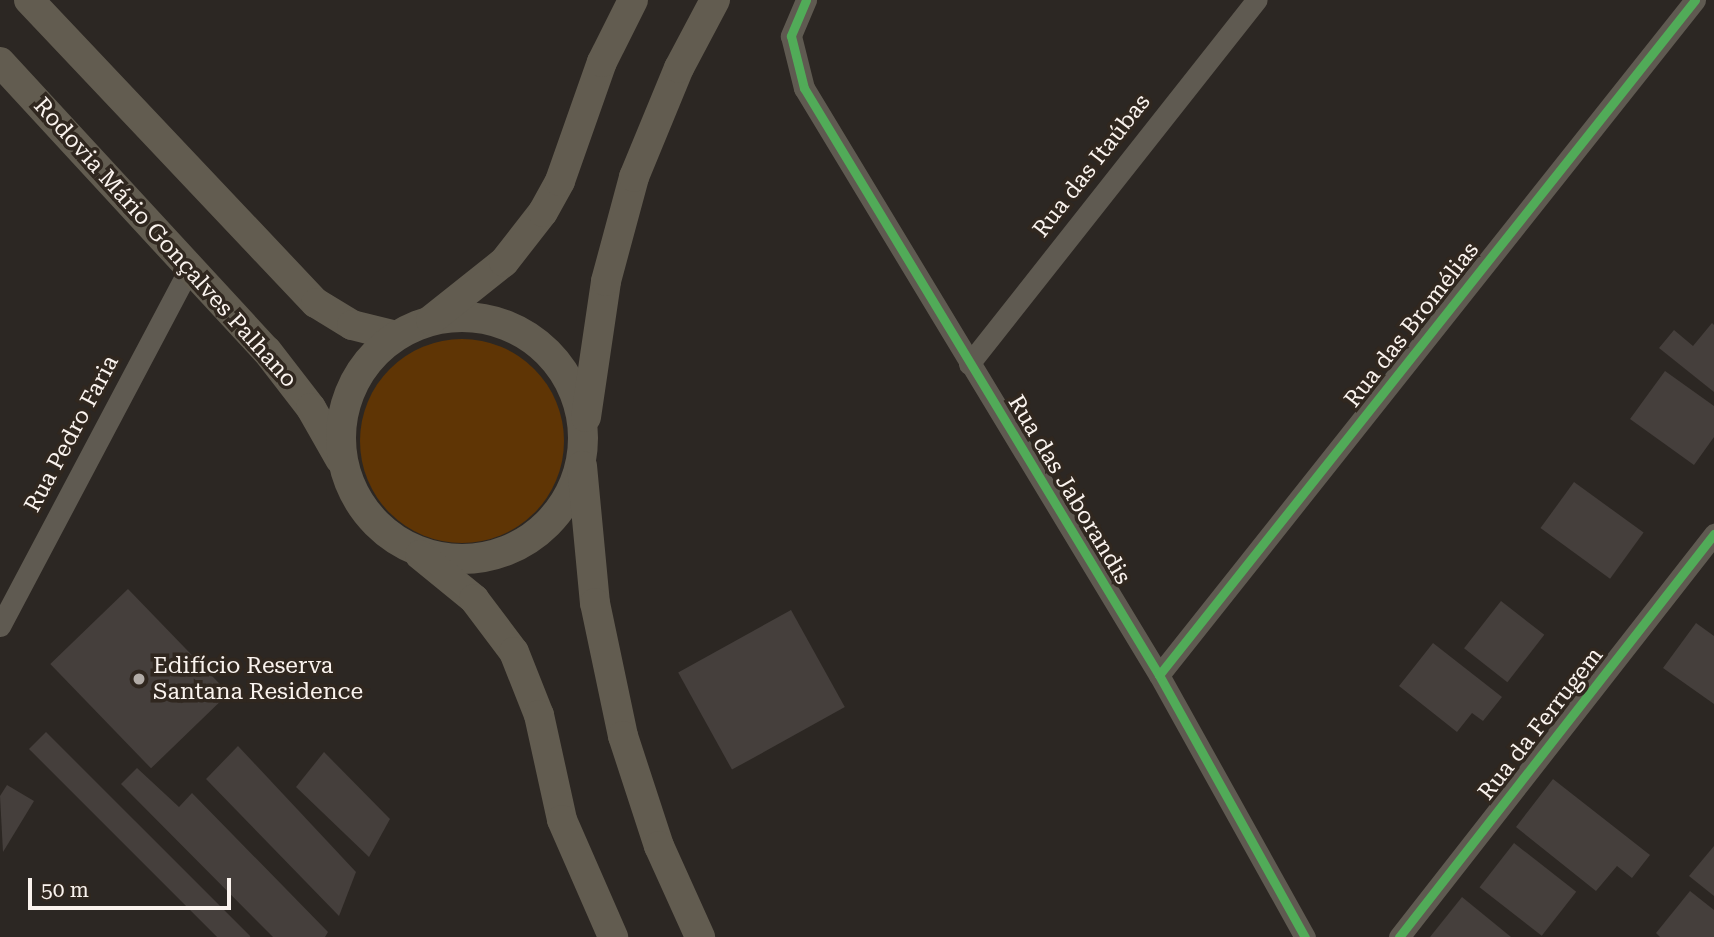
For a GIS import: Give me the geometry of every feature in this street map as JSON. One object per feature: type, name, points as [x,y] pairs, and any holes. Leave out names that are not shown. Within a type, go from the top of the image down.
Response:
[{"type":"main road","points":[[29,0],[316,303],[352,325],[396,336]]},
{"type":"main road","points":[[613,937],[562,820],[539,715],[514,652],[474,599],[412,548],[392,537],[362,506],[344,466],[342,421],[348,398],[371,358],[396,336],[429,321],[504,262],[543,212],[561,181],[602,62],[633,0]]},
{"type":"main road","points":[[412,548],[454,559],[498,554],[537,533],[566,500],[582,449],[606,281],[631,189],[678,68],[715,0]]},
{"type":"main road","name":"Rodovia Mário Gonçalves Palhano","points":[[0,62],[191,265],[310,408],[344,466]]},
{"type":"main road","points":[[429,321],[452,317],[497,321],[537,342],[553,357],[575,394],[595,603],[617,713],[659,846],[700,937]]},
{"type":"street","name":"Rua das Jaborandis","points":[[806,0],[791,36],[804,88],[1159,675],[1305,937]]},
{"type":"street","name":"Rua das Itaúbas","points":[[969,364],[1256,0]]},
{"type":"street","name":"Rua das Bromélias","points":[[1159,675],[1695,0]]},
{"type":"street","name":"Rua Pedro Faria","points":[[0,626],[191,265]]},
{"type":"street","name":"Rua da Ferrugem","points":[[1399,937],[1714,534]]},
{"type":"shaded area","points":[[462,339],[501,347],[519,356],[534,369],[547,384],[556,402],[564,441],[556,480],[547,498],[534,513],[519,526],[501,535],[462,543],[423,535],[405,526],[390,513],[377,498],[368,480],[360,441],[368,402],[377,384],[390,369],[405,356],[423,347]]},
{"type":"building","points":[[1712,323],[1714,392],[1659,348],[1674,330],[1693,346]]},
{"type":"building","points":[[1665,371],[1714,406],[1714,437],[1694,465],[1630,419]]},
{"type":"building","points":[[1574,482],[1644,533],[1610,579],[1540,528]]},
{"type":"building","name":"Edifício Reserva Santana Residence","points":[[128,589],[229,693],[151,768],[50,664]]},
{"type":"building","points":[[1501,601],[1544,635],[1507,682],[1464,648]]},
{"type":"building","points":[[791,610],[845,707],[732,770],[678,673]]},
{"type":"building","points":[[1696,623],[1714,636],[1714,704],[1663,668]]},
{"type":"building","points":[[1433,643],[1502,697],[1483,721],[1472,713],[1457,732],[1399,686]]},
{"type":"building","points":[[46,732],[250,936],[217,937],[29,749]]},
{"type":"building","points":[[238,746],[356,872],[339,916],[206,779]]},
{"type":"building","points":[[324,752],[390,819],[369,857],[296,787]]},
{"type":"building","points":[[137,768],[179,807],[192,793],[328,932],[325,937],[273,937],[121,784]]},
{"type":"building","points":[[1553,779],[1650,855],[1632,878],[1617,866],[1596,891],[1516,827]]},
{"type":"building","points":[[7,785],[34,801],[3,852],[0,796]]},
{"type":"building","points":[[1514,843],[1576,892],[1542,936],[1480,887]]},
{"type":"building","points":[[1714,846],[1714,896],[1689,876]]},
{"type":"building","points":[[1690,891],[1714,910],[1714,937],[1660,937],[1656,933]]},
{"type":"building","points":[[1462,897],[1511,937],[1430,937]]},
{"type":"cycle path","points":[[806,0],[791,36],[804,88],[1159,675],[1305,937]]},
{"type":"cycle path","points":[[1159,675],[1695,0]]},
{"type":"cycle path","points":[[1399,937],[1714,534]]},
{"type":"place","name":"Edifício Reserva Santana Residence","points":[[139,679]]}]
